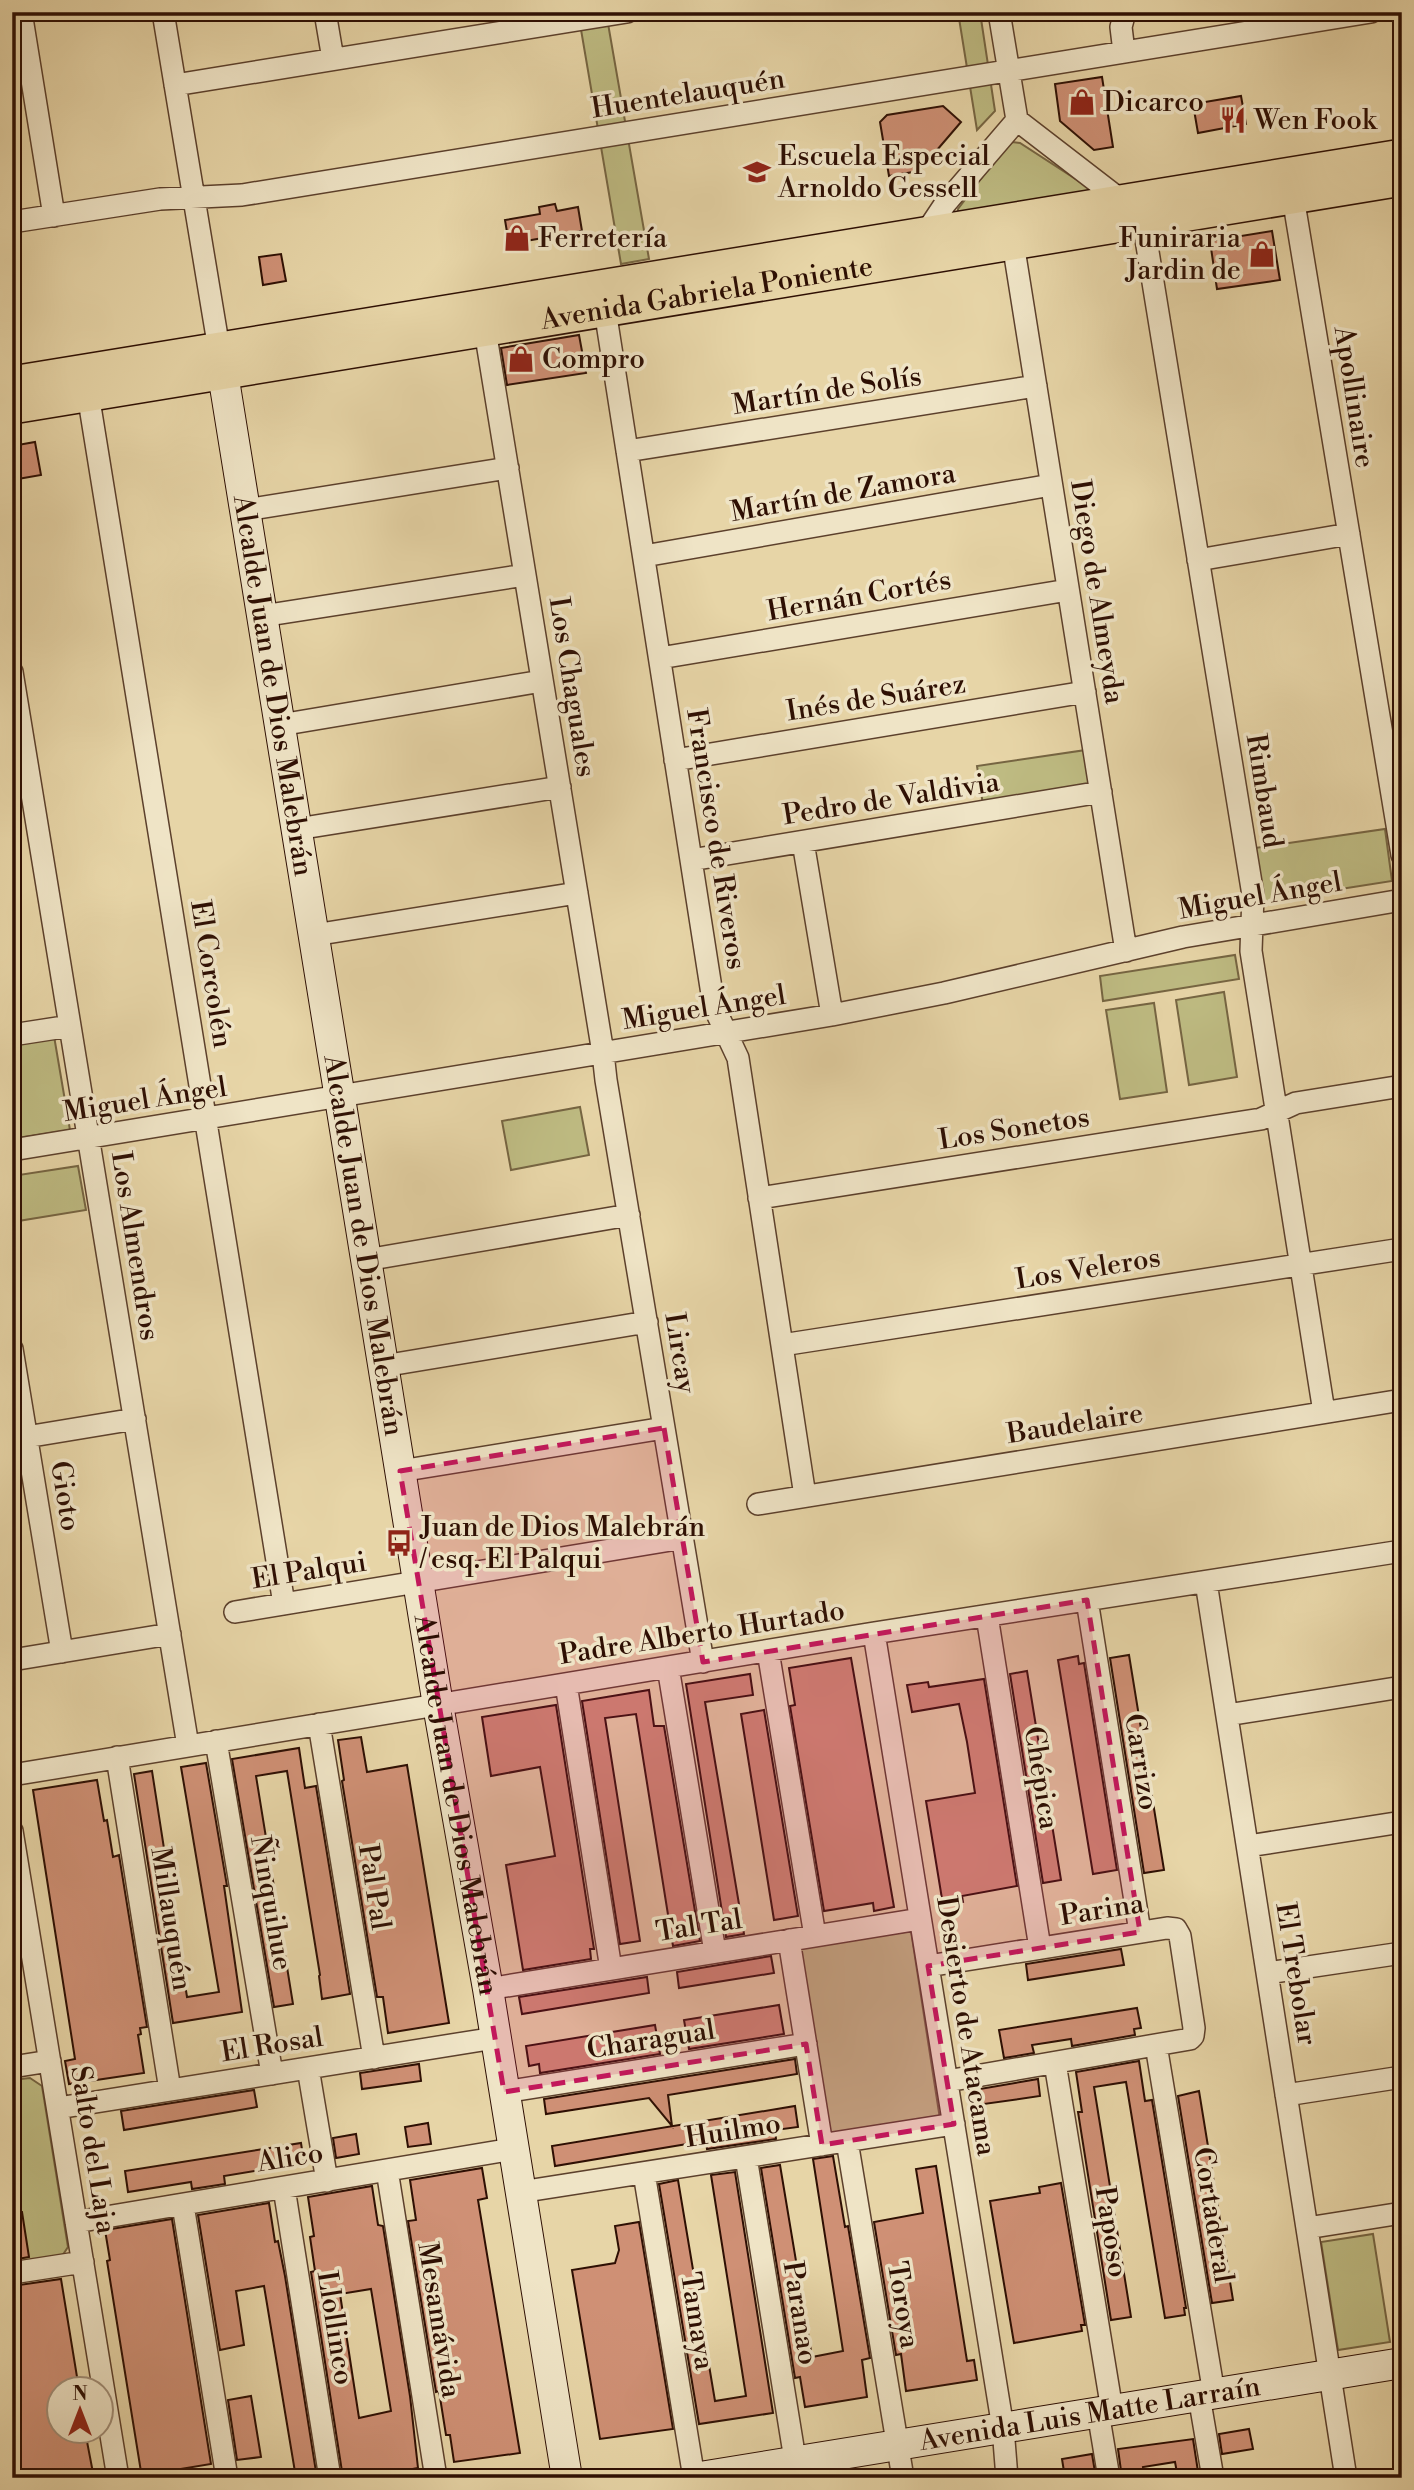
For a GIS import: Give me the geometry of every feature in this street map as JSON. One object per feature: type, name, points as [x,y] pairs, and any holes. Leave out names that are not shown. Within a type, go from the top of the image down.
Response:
[{"type":"main road","name":"Avenida Gabriela Poniente","points":[[12,383],[485,330],[1013,243],[1133,211],[1402,156]]},
{"type":"main road","name":"Avenida Gabriela Poniente","points":[[12,407],[88,394],[221,360],[925,234],[1293,197],[1402,179]]},
{"type":"street","points":[[21,12],[54,216]]},
{"type":"street","name":"Alcalde Juan de Dios Malebrán","points":[[163,12],[438,1705],[488,1989],[567,2478]]},
{"type":"street","points":[[326,12],[333,60]]},
{"type":"street","points":[[175,85],[627,12]]},
{"type":"street","points":[[999,12],[1017,120],[1133,211]]},
{"type":"street","points":[[1124,52],[1121,27],[1125,12]]},
{"type":"street","name":"Huentelauquén","points":[[12,222],[160,199],[242,195],[1124,52],[1281,19],[1371,12]]},
{"type":"street","points":[[925,234],[945,204],[1017,120]]},
{"type":"street","name":"Apollinaire","points":[[1293,197],[1349,534],[1392,734],[1402,855]]},
{"type":"street","name":"Rimbaud","points":[[1133,211],[1198,560],[1252,895],[1251,951],[1324,1412]]},
{"type":"street","name":"Diego de Almeyda","points":[[1013,243],[1126,951]]},
{"type":"street","name":"Francisco de Riveros","points":[[605,310],[714,1007],[738,1058],[805,1496]]},
{"type":"street","name":"Los Chaguales","points":[[485,330],[603,1053]]},
{"type":"street","name":"Martín de Solís","points":[[627,451],[1036,386]]},
{"type":"street","name":"El Corcolén","points":[[88,394],[284,1604]]},
{"type":"street","points":[[245,510],[508,468]]},
{"type":"street","name":"Martín de Zamora","points":[[644,556],[1051,485]]},
{"type":"street","points":[[1198,560],[1349,534]]},
{"type":"street","points":[[262,616],[525,575]]},
{"type":"street","name":"Hernán Cortés","points":[[660,658],[1068,590]]},
{"type":"street","name":"Los Almendros","points":[[12,672],[19,760],[70,1026],[188,1746]]},
{"type":"street","points":[[280,725],[542,681]]},
{"type":"street","name":"Inés de Suárez","points":[[675,760],[1085,692]]},
{"type":"street","points":[[297,829],[560,787]]},
{"type":"street","name":"Pedro de Valdivia","points":[[691,860],[1101,792]]},
{"type":"street","points":[[803,842],[832,1015]]},
{"type":"street","points":[[314,935],[577,893]]},
{"type":"street","name":"Miguel Ángel","points":[[12,1150],[832,1015],[944,993],[1183,937],[1402,900]]},
{"type":"street","points":[[12,1035],[70,1026]]},
{"type":"street","name":"Lircay","points":[[603,1053],[704,1662]]},
{"type":"street","name":"Los Sonetos","points":[[759,1198],[1261,1119],[1296,1103],[1402,1086]]},
{"type":"street","points":[[366,1260],[629,1215]]},
{"type":"street","name":"Los Veleros","points":[[782,1345],[1402,1249]]},
{"type":"street","points":[[383,1366],[647,1322]]},
{"type":"street","name":"Gioto","points":[[12,1349],[20,1438],[62,1652]]},
{"type":"street","name":"Baudelaire","points":[[758,1504],[1402,1400]]},
{"type":"street","points":[[20,1438],[135,1419]]},
{"type":"street","points":[[400,1471],[664,1428]]},
{"type":"street","name":"El Palqui","points":[[235,1612],[683,1538]]},
{"type":"street","name":"Padre Alberto Hurtado","points":[[12,1775],[874,1633],[1402,1551]]},
{"type":"street","name":"El Trebolar","points":[[1206,1582],[1346,2478]]},
{"type":"street","name":"Carrizo","points":[[1087,1600],[1140,1932]]},
{"type":"street","name":"Chépica","points":[[987,1616],[1040,1948]]},
{"type":"street","name":"Desierto de Atacama","points":[[874,1633],[1003,2428],[1007,2478]]},
{"type":"street","points":[[12,1660],[170,1634]]},
{"type":"street","points":[[768,1651],[815,1936]]},
{"type":"street","points":[[668,1667],[715,1952]]},
{"type":"street","points":[[566,1684],[611,1969]]},
{"type":"street","points":[[1227,1715],[1402,1687]]},
{"type":"street","name":"Pal Pal","points":[[319,1724],[373,2058]]},
{"type":"street","name":"Ñinquihue","points":[[216,1741],[272,2074]]},
{"type":"street","name":"Millauquén","points":[[117,1757],[170,2090]]},
{"type":"street","points":[[1248,1846],[1402,1822]]},
{"type":"street","name":"Salto del Laja","points":[[12,1831],[118,2478]]},
{"type":"street","name":"Tal Tal","points":[[488,1989],[920,1919]]},
{"type":"street","name":"Parina","points":[[928,1966],[1172,1927],[1178,1932],[1195,2028],[1193,2036],[1186,2040],[1156,2045]]},
{"type":"street","points":[[789,1940],[822,2145]]},
{"type":"street","points":[[1268,1973],[1402,1953]]},
{"type":"street","name":"El Rosal","points":[[58,2108],[495,2038]]},
{"type":"street","name":"Charagual","points":[[504,2092],[806,2045]]},
{"type":"street","points":[[947,2081],[1156,2045]]},
{"type":"street","name":"Cortaderal","points":[[1156,2045],[1207,2395],[1213,2478]]},
{"type":"street","points":[[12,2067],[50,2061]]},
{"type":"street","name":"Paposo","points":[[1055,2063],[1105,2411],[1109,2478]]},
{"type":"street","points":[[308,2068],[327,2181]]},
{"type":"street","points":[[1286,2095],[1402,2077]]},
{"type":"street","name":"Huilmo","points":[[520,2192],[954,2124]]},
{"type":"street","name":"Toroya","points":[[847,2141],[903,2478]]},
{"type":"street","name":"Alico","points":[[76,2222],[513,2149]]},
{"type":"street","name":"Paranao","points":[[746,2157],[797,2470]]},
{"type":"street","name":"Mesamávida","points":[[387,2170],[436,2478]]},
{"type":"street","name":"Tamaya","points":[[644,2173],[694,2478]]},
{"type":"street","name":"Llollinco","points":[[284,2188],[330,2478]]},
{"type":"street","points":[[183,2205],[227,2478]]},
{"type":"street","points":[[1307,2228],[1402,2213]]},
{"type":"street","points":[[12,2273],[83,2262]]},
{"type":"street","name":"Avenida Luis Matte Larraín","points":[[694,2478],[797,2470],[898,2445],[1402,2363]]},
{"type":"highlighted area","points":[[664,1428],[703,1662],[1087,1600],[1140,1932],[928,1966],[954,2124],[822,2145],[806,2044],[504,2092],[400,1471]]},
{"type":"shaded area","points":[[578,12],[606,12],[649,259],[621,264]]},
{"type":"shaded area","points":[[958,12],[980,12],[995,111],[977,130]]},
{"type":"shaded area","points":[[1008,143],[1020,143],[1094,191],[958,214],[958,209]]},
{"type":"shaded area","points":[[1086,750],[1092,788],[983,805],[977,766]]},
{"type":"shaded area","points":[[1385,829],[1392,881],[1283,898],[1281,885],[1275,886],[1277,900],[1263,902],[1255,848]]},
{"type":"shaded area","points":[[1235,955],[1239,979],[1103,1001],[1100,976]]},
{"type":"shaded area","points":[[1224,992],[1237,1077],[1189,1085],[1176,1000]]},
{"type":"shaded area","points":[[1154,1003],[1167,1092],[1120,1099],[1106,1010]]},
{"type":"shaded area","points":[[54,1036],[70,1130],[12,1139],[12,1042]]},
{"type":"shaded area","points":[[580,1107],[589,1155],[511,1170],[502,1121]]},
{"type":"shaded area","points":[[78,1166],[86,1210],[12,1222],[12,1176]]},
{"type":"shaded area","points":[[911,1931],[940,2119],[828,2136],[799,1948]]},
{"type":"shaded area","points":[[30,2078],[42,2086],[68,2247],[60,2259],[12,2267],[12,2080]]},
{"type":"shaded area","points":[[1373,2234],[1390,2342],[1338,2350],[1321,2242]]},
{"type":"building","name":"Dicarco","points":[[1102,77],[1113,147],[1094,150],[1060,121],[1055,84]]},
{"type":"building","points":[[1241,96],[1246,124],[1198,133],[1193,104]]},
{"type":"building","points":[[943,106],[961,122],[919,171],[889,176],[880,122],[887,115]]},
{"type":"building","points":[[555,204],[557,211],[578,207],[582,231],[509,244],[505,220],[540,214],[539,207]]},
{"type":"building","points":[[1272,231],[1280,280],[1217,289],[1210,241]]},
{"type":"building","points":[[281,254],[286,281],[263,285],[259,257]]},
{"type":"building","points":[[579,335],[586,373],[507,385],[501,348]]},
{"type":"building","points":[[35,442],[41,475],[12,480],[12,446]]},
{"type":"building","points":[[1129,1655],[1164,1870],[1144,1873],[1110,1658]]},
{"type":"building","points":[[1078,1656],[1079,1664],[1084,1663],[1117,1870],[1093,1874],[1058,1660]]},
{"type":"building","points":[[851,1658],[894,1907],[874,1911],[873,1903],[824,1911],[790,1706],[795,1705],[789,1668]]},
{"type":"building","points":[[1027,1671],[1061,1880],[1043,1883],[1010,1674]]},
{"type":"building","points":[[750,1674],[753,1695],[705,1702],[744,1934],[726,1937],[686,1684]]},
{"type":"building","points":[[984,1679],[1017,1886],[962,1896],[963,1902],[943,1905],[926,1801],[975,1793],[967,1742],[959,1704],[912,1712],[907,1685],[928,1682],[929,1687]]},
{"type":"building","points":[[649,1690],[654,1726],[664,1726],[700,1941],[673,1946],[636,1714],[605,1718],[640,1941],[620,1944],[582,1701]]},
{"type":"building","points":[[556,1705],[594,1949],[590,1949],[591,1959],[523,1970],[506,1865],[555,1856],[540,1767],[491,1776],[482,1717]]},
{"type":"building","points":[[764,1710],[798,1916],[774,1920],[741,1714]]},
{"type":"building","points":[[361,1737],[367,1772],[407,1765],[449,2023],[388,2033],[383,1997],[377,1997],[342,1781],[338,1740]]},
{"type":"building","points":[[299,1748],[305,1788],[316,1786],[350,1994],[322,1999],[287,1771],[256,1776],[293,2004],[274,2007],[232,1759]]},
{"type":"building","points":[[206,1763],[227,1886],[224,1886],[242,2012],[173,2023],[134,1774],[152,1771],[187,1997],[219,1992],[181,1767]]},
{"type":"building","points":[[97,1780],[113,1857],[119,1855],[147,2027],[140,2028],[141,2034],[138,2035],[144,2073],[69,2084],[65,2061],[75,2059],[33,1790]]},
{"type":"building","points":[[1121,1949],[1124,1965],[1028,1980],[1026,1964]]},
{"type":"building","points":[[771,1956],[774,1973],[679,1988],[677,1972]]},
{"type":"building","points":[[647,1977],[649,1993],[522,2014],[519,1997]]},
{"type":"building","points":[[779,2005],[784,2034],[689,2049],[684,2020]]},
{"type":"building","points":[[1137,2008],[1141,2028],[1134,2029],[1135,2035],[1072,2046],[1071,2039],[1032,2045],[1034,2053],[1004,2058],[999,2030]]},
{"type":"building","points":[[655,2025],[660,2054],[540,2073],[539,2064],[529,2066],[526,2046]]},
{"type":"building","points":[[795,2059],[797,2074],[668,2095],[672,2126],[649,2098],[546,2114],[544,2099]]},
{"type":"building","points":[[1139,2061],[1145,2101],[1152,2100],[1186,2308],[1185,2315],[1165,2318],[1126,2082],[1094,2087],[1131,2317],[1111,2320],[1078,2112],[1082,2112],[1076,2072]]},
{"type":"building","points":[[419,2064],[421,2081],[362,2089],[360,2073]]},
{"type":"building","points":[[1038,2079],[1040,2096],[977,2105],[974,2090]]},
{"type":"building","points":[[254,2090],[257,2107],[124,2130],[121,2111]]},
{"type":"building","points":[[1199,2091],[1233,2300],[1212,2303],[1178,2096]]},
{"type":"building","points":[[795,2106],[798,2127],[775,2130],[776,2139],[707,2149],[706,2142],[687,2144],[555,2166],[552,2146]]},
{"type":"building","points":[[428,2123],[431,2144],[408,2147],[405,2127]]},
{"type":"building","points":[[356,2134],[359,2154],[336,2158],[333,2138]]},
{"type":"building","points":[[301,2143],[304,2163],[224,2176],[225,2184],[192,2189],[191,2182],[128,2192],[125,2171]]},
{"type":"building","points":[[833,2156],[845,2227],[848,2226],[870,2358],[862,2360],[867,2397],[805,2407],[800,2377],[795,2378],[761,2168],[780,2165],[812,2357],[843,2351],[813,2159]]},
{"type":"building","points":[[936,2166],[967,2361],[974,2360],[977,2380],[906,2391],[901,2354],[896,2355],[874,2222],[923,2213],[916,2169]]},
{"type":"building","points":[[482,2168],[487,2198],[478,2200],[520,2453],[454,2462],[450,2435],[446,2435],[439,2391],[436,2392],[408,2221],[416,2220],[410,2180]]},
{"type":"building","points":[[735,2172],[773,2413],[699,2424],[659,2184],[678,2180],[715,2401],[746,2396],[711,2175]]},
{"type":"building","points":[[1061,2183],[1085,2325],[1081,2325],[1082,2331],[1014,2343],[990,2201],[1040,2193],[1039,2187]]},
{"type":"building","points":[[372,2186],[378,2225],[383,2226],[410,2396],[418,2468],[363,2478],[343,2478],[311,2272],[315,2271],[310,2237],[314,2236],[308,2197]],"holes":[[[371,2289],[391,2411],[359,2418],[340,2294]]]},
{"type":"building","points":[[269,2203],[275,2242],[278,2241],[285,2276],[317,2478],[296,2478],[264,2286],[236,2291],[244,2345],[220,2350],[198,2215]]},
{"type":"building","points":[[22,2212],[29,2257],[12,2260],[12,2213]]},
{"type":"building","points":[[172,2219],[211,2464],[162,2472],[163,2478],[142,2478],[107,2261],[110,2260],[105,2230]]},
{"type":"building","points":[[639,2222],[673,2429],[600,2439],[572,2270],[615,2263],[619,2250],[615,2226]]},
{"type":"building","points":[[61,2279],[77,2374],[46,2374],[46,2444],[87,2444],[94,2478],[22,2478],[12,2419],[12,2286]]},
{"type":"building","points":[[251,2396],[261,2457],[237,2460],[228,2400]]},
{"type":"building","points":[[1249,2429],[1253,2449],[1222,2454],[1219,2434]]},
{"type":"building","points":[[1193,2439],[1199,2478],[1178,2478],[1175,2462],[1143,2467],[1145,2478],[1122,2478],[1118,2449]]},
{"type":"building","points":[[1092,2454],[1096,2478],[1065,2478],[1062,2459]]},
{"type":"place","name":"Dicarco","points":[[1082,102]]},
{"type":"place","name":"Wen Fook","points":[[1233,120]]},
{"type":"place","name":"Escuela Especial Arnoldo Gessell","points":[[757,172]]},
{"type":"place","name":"Ferretería","points":[[517,238]]},
{"type":"place","name":"Funiraria Jardin de","points":[[1262,254]]},
{"type":"place","name":"Compro","points":[[521,359]]},
{"type":"place","name":"Juan de Dios Malebrán / esq. El Palqui","points":[[399,1543]]}]
